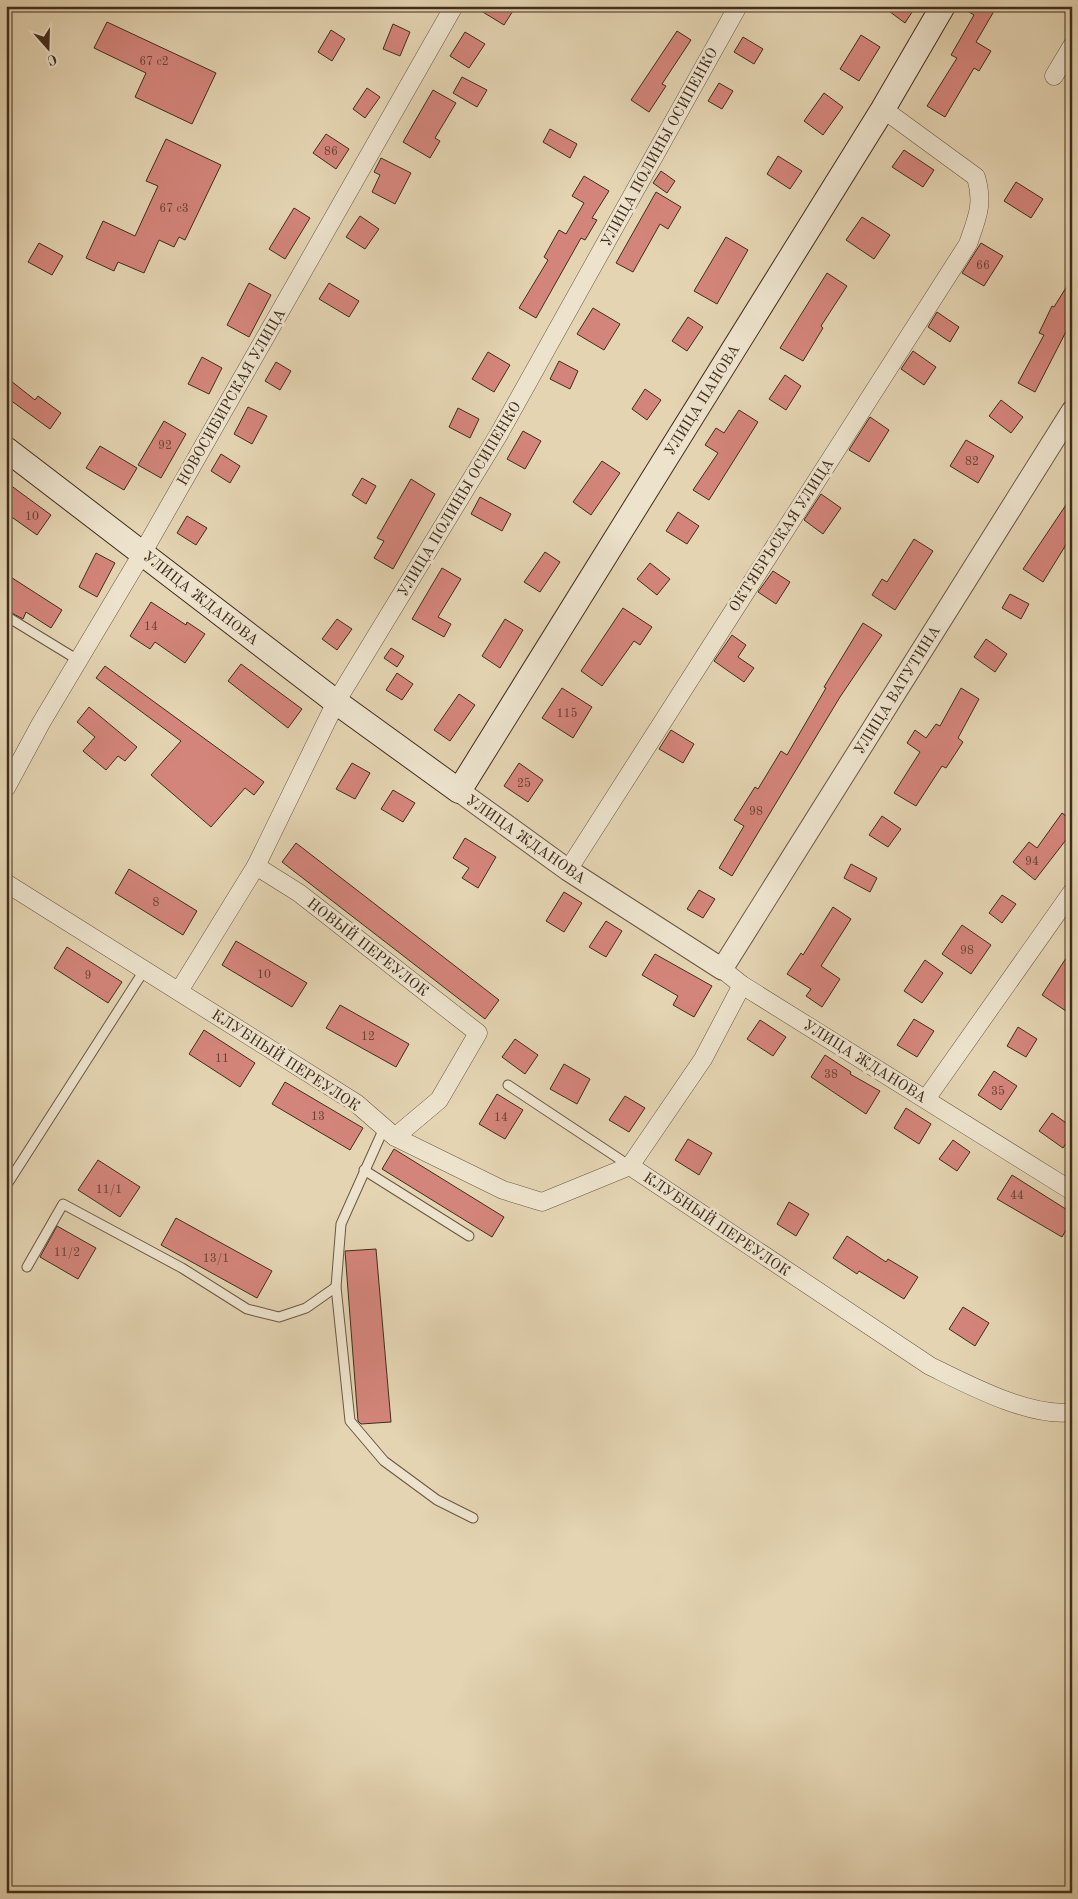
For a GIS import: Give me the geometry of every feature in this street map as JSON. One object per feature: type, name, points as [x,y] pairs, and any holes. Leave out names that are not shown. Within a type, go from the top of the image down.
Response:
[{"type":"main road","name":"УЛИЦА ПАНОВА","points":[[459,791],[883,109],[942,6]]},
{"type":"main road","name":"УЛИЦА ЖДАНОВА","points":[[6,449],[143,552],[336,702],[459,791]]},
{"type":"street","name":"НОВОСИБИРСКАЯ УЛИЦА","points":[[6,788],[78,660],[143,552],[454,6]]},
{"type":"street","name":"УЛИЦА ПОЛИНЫ ОСИПЕНКО","points":[[179,991],[256,866],[336,702],[499,434],[738,6]]},
{"type":"street","points":[[1054,76],[1072,46]]},
{"type":"street","name":"ОКТЯБРЬСКАЯ УЛИЦА","points":[[568,870],[968,244],[979,215],[981,194],[976,177],[883,109]]},
{"type":"street","name":"УЛИЦА ВАТУТИНА","points":[[722,969],[1072,411]]},
{"type":"street","name":"УЛИЦА ЖДАНОВА","points":[[459,791],[568,870],[722,969],[742,984],[926,1099],[1064,1182],[1072,1191]]},
{"type":"street","name":"НОВЫЙ ПЕРЕУЛОК","points":[[256,866],[299,893],[478,1033],[439,1100],[389,1132]]},
{"type":"street","name":"КЛУБНЫЙ ПЕРЕУЛОК","points":[[6,883],[356,1103],[389,1132],[503,1190],[542,1202],[630,1166],[930,1366],[984,1392],[1028,1407],[1072,1412]]},
{"type":"street","points":[[926,1099],[1072,892]]},
{"type":"street","points":[[630,1166],[703,1059],[742,984]]},
{"type":"lane","points":[[6,616],[78,660]]},
{"type":"lane","points":[[6,1186],[145,969]]},
{"type":"lane","points":[[508,1085],[630,1166]]},
{"type":"lane","points":[[389,1132],[364,1170],[341,1224],[336,1287],[350,1421],[384,1461],[437,1500],[473,1518]]},
{"type":"lane","points":[[364,1170],[469,1236]]},
{"type":"lane","points":[[27,1267],[63,1204],[182,1268],[248,1309],[279,1317],[306,1308],[336,1287]]},
{"type":"building","points":[[473,6],[516,6],[504,25]]},
{"type":"building","points":[[882,6],[916,6],[905,23]]},
{"type":"building","points":[[959,6],[997,6],[976,42],[991,51],[979,71],[974,68],[945,117],[927,106],[957,58],[951,55],[974,15]]},
{"type":"building","points":[[107,22],[216,73],[192,124],[135,97],[146,73],[94,48]]},
{"type":"building","points":[[393,24],[410,32],[400,56],[383,49]]},
{"type":"building","points":[[331,30],[345,39],[332,61],[318,52]]},
{"type":"building","points":[[677,31],[691,40],[662,84],[666,86],[649,112],[631,100]]},
{"type":"building","points":[[465,32],[485,44],[469,68],[450,56]]},
{"type":"building","points":[[861,35],[880,47],[859,81],[840,69]]},
{"type":"building","points":[[743,37],[763,49],[754,64],[734,52]]},
{"type":"building","points":[[462,77],[487,90],[477,107],[453,93]]},
{"type":"building","points":[[719,83],[733,91],[722,109],[708,101]]},
{"type":"building","points":[[367,88],[380,97],[365,118],[353,109]]},
{"type":"building","points":[[433,90],[456,103],[435,138],[440,141],[430,158],[403,142]]},
{"type":"building","points":[[824,93],[843,107],[823,135],[804,121]]},
{"type":"building","points":[[550,129],[577,144],[570,158],[543,142]]},
{"type":"building","points":[[326,134],[349,149],[336,169],[313,153]]},
{"type":"building","points":[[166,139],[221,165],[185,240],[179,237],[174,247],[159,240],[144,273],[118,262],[114,271],[86,258],[103,221],[135,236],[158,186],[146,181]]},
{"type":"building","points":[[904,150],[934,170],[923,187],[892,167]]},
{"type":"building","points":[[778,156],[802,171],[790,189],[767,174]]},
{"type":"building","points":[[381,158],[411,173],[395,204],[372,192],[380,175],[374,172]]},
{"type":"building","points":[[661,171],[675,181],[667,193],[653,183]]},
{"type":"building","points":[[584,176],[609,191],[592,218],[597,220],[585,240],[581,238],[536,318],[519,308],[548,260],[544,257],[559,230],[566,234],[584,203],[572,196]]},
{"type":"building","points":[[1016,182],[1043,199],[1031,218],[1004,201]]},
{"type":"building","points":[[656,192],[681,207],[668,229],[660,224],[633,272],[616,263]]},
{"type":"building","points":[[294,208],[310,218],[285,259],[269,249]]},
{"type":"building","points":[[360,216],[379,229],[365,249],[346,237]]},
{"type":"building","points":[[862,217],[890,235],[874,259],[846,240]]},
{"type":"building","points":[[726,237],[748,250],[717,304],[694,291]]},
{"type":"building","points":[[39,243],[63,256],[52,275],[28,262]]},
{"type":"building","points":[[981,243],[1003,256],[984,286],[962,273]]},
{"type":"building","points":[[827,273],[847,286],[821,326],[823,328],[803,361],[780,348]]},
{"type":"building","points":[[1072,278],[1072,320],[1035,392],[1018,383],[1044,335],[1039,333],[1052,306],[1054,307]]},
{"type":"building","points":[[249,283],[271,295],[249,337],[227,325]]},
{"type":"building","points":[[329,283],[359,301],[349,317],[319,299]]},
{"type":"building","points":[[593,308],[620,324],[604,350],[577,334]]},
{"type":"building","points":[[937,312],[959,327],[950,342],[928,327]]},
{"type":"building","points":[[688,317],[703,327],[687,351],[672,341]]},
{"type":"building","points":[[913,351],[936,367],[924,385],[901,369]]},
{"type":"building","points":[[488,352],[510,365],[494,392],[472,379]]},
{"type":"building","points":[[202,357],[222,368],[209,394],[188,384]]},
{"type":"building","points":[[559,361],[578,371],[570,389],[550,379]]},
{"type":"building","points":[[276,362],[291,371],[280,390],[265,381]]},
{"type":"building","points":[[785,375],[801,386],[786,410],[769,399]]},
{"type":"building","points":[[6,377],[35,400],[38,396],[61,413],[50,429],[6,397]]},
{"type":"building","points":[[645,389],[661,400],[647,420],[632,409]]},
{"type":"building","points":[[1001,400],[1023,417],[1011,433],[989,416]]},
{"type":"building","points":[[248,407],[267,416],[252,444],[234,434]]},
{"type":"building","points":[[458,408],[479,419],[470,438],[449,427]]},
{"type":"building","points":[[739,410],[758,422],[709,500],[693,490],[718,453],[705,445],[716,428],[724,433]]},
{"type":"building","points":[[870,417],[889,430],[869,462],[849,450]]},
{"type":"building","points":[[164,421],[186,434],[161,478],[138,465]]},
{"type":"building","points":[[523,431],[541,441],[525,469],[507,459]]},
{"type":"building","points":[[966,440],[994,456],[978,483],[950,466]]},
{"type":"building","points":[[100,446],[137,468],[124,490],[86,468]]},
{"type":"building","points":[[221,454],[240,466],[230,483],[211,471]]},
{"type":"building","points":[[602,461],[620,473],[591,515],[573,502]]},
{"type":"building","points":[[362,478],[376,486],[366,504],[352,495]]},
{"type":"building","points":[[411,479],[435,494],[393,569],[374,558],[384,541],[377,538]]},
{"type":"building","points":[[6,482],[51,515],[37,535],[6,513]]},
{"type":"building","points":[[821,494],[841,508],[823,534],[804,520]]},
{"type":"building","points":[[1072,496],[1072,535],[1043,582],[1023,569]]},
{"type":"building","points":[[480,497],[511,514],[502,531],[471,514]]},
{"type":"building","points":[[678,512],[699,526],[687,544],[666,531]]},
{"type":"building","points":[[187,516],[207,528],[196,545],[177,533]]},
{"type":"building","points":[[914,539],[933,551],[895,610],[872,595],[882,579],[887,582]]},
{"type":"building","points":[[545,552],[560,562],[540,592],[524,582]]},
{"type":"building","points":[[96,553],[115,563],[97,597],[79,587]]},
{"type":"building","points":[[650,563],[670,579],[657,595],[637,579]]},
{"type":"building","points":[[442,568],[461,579],[438,617],[451,624],[444,637],[412,619]]},
{"type":"building","points":[[773,571],[790,582],[776,604],[758,592]]},
{"type":"building","points":[[6,574],[62,610],[51,628],[26,612],[23,619],[6,610]]},
{"type":"building","points":[[1010,594],[1029,604],[1021,619],[1002,608]]},
{"type":"building","points":[[151,602],[186,625],[187,622],[205,634],[185,663],[155,642],[150,649],[130,636]]},
{"type":"building","points":[[623,608],[652,627],[640,645],[634,641],[602,686],[581,671]]},
{"type":"building","points":[[337,619],[352,629],[337,650],[322,639]]},
{"type":"building","points":[[505,619],[523,630],[500,668],[482,656]]},
{"type":"building","points":[[863,623],[882,635],[840,697],[732,876],[719,868],[744,826],[734,820],[755,787],[758,789],[781,751],[787,755],[826,688],[824,687]]},
{"type":"building","points":[[732,635],[746,645],[738,657],[754,668],[744,682],[714,661]]},
{"type":"building","points":[[986,639],[1007,654],[995,672],[974,657]]},
{"type":"building","points":[[391,648],[404,656],[397,667],[384,658]]},
{"type":"building","points":[[241,664],[302,709],[288,728],[228,681]]},
{"type":"building","points":[[105,666],[264,782],[254,795],[245,788],[211,827],[151,775],[181,741],[96,678]]},
{"type":"building","points":[[397,673],[413,684],[402,700],[386,690]]},
{"type":"building","points":[[562,688],[592,707],[573,738],[542,718]]},
{"type":"building","points":[[961,688],[979,699],[958,738],[963,742],[946,768],[942,766],[916,806],[894,793],[920,752],[907,743],[915,730],[926,738],[936,724],[940,726]]},
{"type":"building","points":[[459,694],[475,705],[450,741],[434,730]]},
{"type":"building","points":[[89,707],[137,747],[125,761],[118,756],[106,770],[83,751],[95,737],[77,722]]},
{"type":"building","points":[[671,730],[694,744],[683,763],[659,749]]},
{"type":"building","points":[[352,763],[370,773],[355,799],[336,789]]},
{"type":"building","points":[[519,763],[543,780],[528,802],[504,786]]},
{"type":"building","points":[[393,790],[415,803],[403,822],[381,809]]},
{"type":"building","points":[[1062,813],[1072,820],[1072,832],[1035,880],[1013,862],[1029,842],[1037,848]]},
{"type":"building","points":[[882,816],[901,829],[888,847],[869,835]]},
{"type":"building","points":[[465,838],[496,857],[478,888],[462,878],[469,868],[453,858]]},
{"type":"building","points":[[296,843],[499,1000],[485,1019],[282,862]]},
{"type":"building","points":[[851,864],[877,878],[870,892],[844,878]]},
{"type":"building","points":[[129,869],[197,911],[183,935],[115,893]]},
{"type":"building","points":[[699,890],[715,899],[703,918],[687,909]]},
{"type":"building","points":[[564,892],[582,903],[564,932],[546,921]]},
{"type":"building","points":[[1002,895],[1016,904],[1002,923],[989,913]]},
{"type":"building","points":[[833,907],[851,919],[821,966],[840,979],[822,1007],[806,996],[811,989],[787,974],[801,953],[803,955]]},
{"type":"building","points":[[606,921],[622,931],[606,957],[589,947]]},
{"type":"building","points":[[962,925],[991,945],[971,974],[942,954]]},
{"type":"building","points":[[236,941],[307,983],[292,1007],[222,965]]},
{"type":"building","points":[[67,947],[122,982],[108,1003],[54,968]]},
{"type":"building","points":[[1072,949],[1072,1002],[1066,1011],[1042,995]]},
{"type":"building","points":[[655,954],[712,986],[694,1017],[673,1005],[678,996],[642,975]]},
{"type":"building","points":[[925,960],[943,973],[922,1003],[904,991]]},
{"type":"building","points":[[340,1005],[409,1044],[396,1067],[326,1028]]},
{"type":"building","points":[[914,1019],[934,1031],[917,1057],[897,1045]]},
{"type":"building","points":[[760,1020],[786,1037],[773,1056],[747,1039]]},
{"type":"building","points":[[1018,1027],[1037,1039],[1026,1057],[1007,1046]]},
{"type":"building","points":[[204,1030],[255,1063],[240,1087],[189,1054]]},
{"type":"building","points":[[515,1039],[538,1055],[525,1074],[502,1057]]},
{"type":"building","points":[[825,1055],[851,1072],[850,1074],[880,1091],[866,1114],[811,1077]]},
{"type":"building","points":[[564,1064],[590,1079],[577,1104],[550,1089]]},
{"type":"building","points":[[994,1071],[1017,1086],[1001,1110],[978,1095]]},
{"type":"building","points":[[285,1082],[363,1128],[350,1150],[272,1104]]},
{"type":"building","points":[[497,1094],[523,1110],[505,1139],[479,1124]]},
{"type":"building","points":[[625,1096],[645,1108],[629,1132],[609,1120]]},
{"type":"building","points":[[906,1108],[931,1124],[919,1144],[894,1128]]},
{"type":"building","points":[[1052,1113],[1072,1127],[1072,1135],[1063,1148],[1039,1131]]},
{"type":"building","points":[[688,1139],[712,1153],[699,1175],[675,1160]]},
{"type":"building","points":[[953,1140],[970,1152],[957,1171],[939,1159]]},
{"type":"building","points":[[394,1149],[504,1217],[492,1237],[382,1169]]},
{"type":"building","points":[[98,1160],[140,1187],[120,1217],[78,1190]]},
{"type":"building","points":[[1012,1175],[1072,1213],[1072,1220],[1062,1237],[997,1199]]},
{"type":"building","points":[[789,1202],[809,1214],[796,1236],[777,1224]]},
{"type":"building","points":[[176,1218],[272,1271],[257,1298],[161,1245]]},
{"type":"building","points":[[57,1226],[96,1248],[78,1279],[40,1257]]},
{"type":"building","points":[[847,1236],[886,1262],[888,1259],[918,1277],[904,1299],[859,1271],[857,1274],[833,1258]]},
{"type":"building","points":[[376,1249],[391,1422],[361,1424],[358,1421],[345,1251]]},
{"type":"building","points":[[963,1307],[989,1323],[975,1346],[949,1329]]}]
